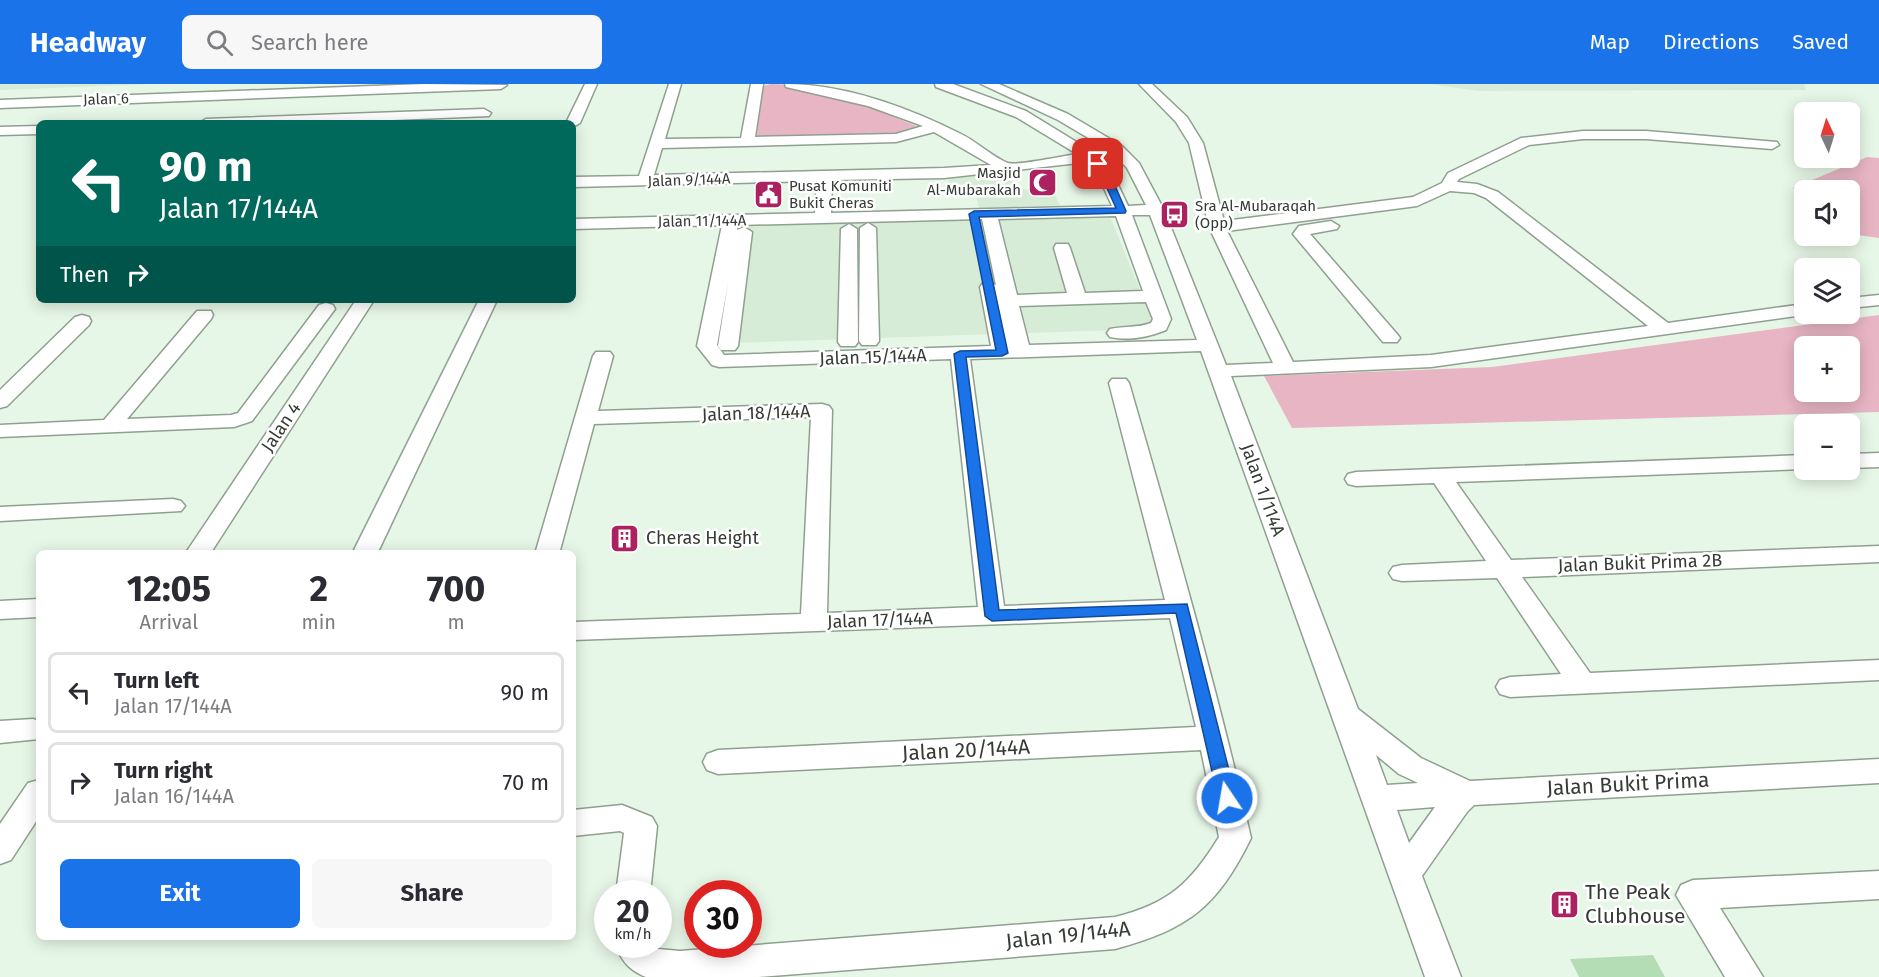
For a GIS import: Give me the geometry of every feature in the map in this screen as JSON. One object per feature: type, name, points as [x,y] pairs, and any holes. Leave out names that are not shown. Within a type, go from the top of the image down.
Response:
[{"type":"street","points":[[574,120],[591,84]]},
{"type":"street","points":[[645,181],[675,84]]},
{"type":"street","points":[[747,142],[757,84]]},
{"type":"street","points":[[791,84],[833,91],[879,105],[936,127],[1006,168]]},
{"type":"street","points":[[833,91],[848,84]]},
{"type":"street","points":[[940,84],[1021,114],[1091,157],[1104,172],[1122,211],[1153,296],[1001,301]]},
{"type":"street","name":"Jalan 1/114A","points":[[987,84],[1031,101],[1117,149],[1134,166],[1156,210],[1219,371],[1443,977]]},
{"type":"street","points":[[1145,84],[1182,120],[1196,143],[1217,227],[1286,368]]},
{"type":"street","points":[[245,120],[491,101]]},
{"type":"street","name":"Jalan 6","points":[[0,104],[491,101]]},
{"type":"street","points":[[657,144],[896,138],[936,127]]},
{"type":"street","points":[[0,131],[36,130]]},
{"type":"street","points":[[1448,186],[1453,177],[1526,141],[1583,135],[1646,135],[1772,145]]},
{"type":"street","name":"Jalan 9/144A","points":[[576,182],[944,173],[1091,157]]},
{"type":"street","points":[[823,218],[825,176]]},
{"type":"street","points":[[1217,227],[1417,201],[1448,186],[1477,189],[1492,195],[1664,329]]},
{"type":"street","points":[[1365,209],[1369,220],[1314,228],[1305,230],[1301,234],[1390,338]]},
{"type":"street","name":"Jalan 11/144A","points":[[576,224],[735,228],[823,218],[980,218],[1156,210]]},
{"type":"street","points":[[718,351],[735,228],[849,229],[980,218],[1010,345]]},
{"type":"street","points":[[868,228],[869,341]]},
{"type":"street","points":[[848,342],[849,229]]},
{"type":"street","points":[[1062,248],[1078,298]]},
{"type":"street","name":"Jalan 15/144A","points":[[718,351],[960,354],[1010,345],[1148,331],[1159,326],[1161,319],[1153,296]]},
{"type":"street","points":[[1860,302],[1879,300]]},
{"type":"street","name":"Jalan 4","points":[[200,550],[363,303]]},
{"type":"street","points":[[366,550],[487,303]]},
{"type":"street","points":[[0,431],[234,421],[245,417],[326,309]]},
{"type":"street","points":[[1219,371],[1431,361],[1794,311]]},
{"type":"street","points":[[110,426],[204,315]]},
{"type":"street","points":[[0,402],[82,321]]},
{"type":"street","name":"Jalan 15/144A","points":[[718,351],[869,341],[1010,345],[1207,345]]},
{"type":"street","points":[[960,354],[992,616]]},
{"type":"street","points":[[548,550],[603,356]]},
{"type":"street","name":"Jalan 19/144A","points":[[639,958],[658,966],[680,967],[1115,933],[1148,926],[1176,913],[1213,878],[1235,838],[1214,738],[1182,608],[1119,383]]},
{"type":"street","name":"Jalan 18/144A","points":[[586,418],[822,410],[814,623]]},
{"type":"street","points":[[1860,460],[1879,459]]},
{"type":"street","points":[[1356,479],[1794,462]]},
{"type":"street","points":[[1440,475],[1581,682]]},
{"type":"street","points":[[0,514],[173,506]]},
{"type":"street","name":"Jalan Bukit Prima 2B","points":[[1402,573],[1879,554]]},
{"type":"street","points":[[0,610],[36,608]]},
{"type":"street","name":"Jalan 17/144A","points":[[576,631],[1182,608]]},
{"type":"street","points":[[1509,687],[1879,670]]},
{"type":"street","points":[[1347,716],[1410,766],[1467,793],[1456,803],[1405,873]]},
{"type":"street","points":[[0,732],[33,730]]},
{"type":"street","name":"Jalan 20/144A","points":[[718,762],[1214,738]]},
{"type":"street","name":"Jalan Bukit Prima","points":[[1377,798],[1879,771]]},
{"type":"street","points":[[0,850],[36,796]]},
{"type":"street","points":[[576,823],[622,818],[641,826],[635,880]]},
{"type":"street","points":[[1744,977],[1693,895],[1879,885]]},
{"type":"shaded area","points":[[0,84],[152,84],[0,90]]},
{"type":"shaded area","points":[[771,84],[809,88],[828,93],[919,127],[903,134],[757,137],[759,87]]},
{"type":"shaded area","points":[[1430,84],[1804,84],[1806,90],[1478,91]]},
{"type":"shaded area","points":[[1867,157],[1879,158],[1879,238],[1860,235],[1860,180],[1812,180],[1841,168],[1860,168],[1860,160]]},
{"type":"shaded area","points":[[1012,174],[1015,188],[1054,193],[1060,206],[979,208],[976,196],[951,197],[948,177]]},
{"type":"shaded area","points":[[1109,214],[1154,324],[1145,329],[733,343],[747,224]]},
{"type":"shaded area","points":[[1879,315],[1879,412],[1292,428],[1264,376],[1492,367],[1812,324],[1860,324],[1860,318]]},
{"type":"shaded area","points":[[1653,955],[1665,977],[1579,977],[1570,959]]},
{"type":"place","name":"Masjid Al-Mubarakah","points":[[1042,182]]},
{"type":"place","name":"Pusat Komuniti Bukit Cheras","points":[[768,195]]},
{"type":"place","name":"Sra Al-Mubaraqah (Opp)","points":[[1174,215]]},
{"type":"place","name":"Cheras Height","points":[[625,538]]},
{"type":"place","name":"The Peak Clubhouse","points":[[1564,904]]},
{"type":"route","points":[[1098,164],[1122,211],[974,214],[1002,353],[960,354],[992,616],[1182,608],[1227,798]]}]
